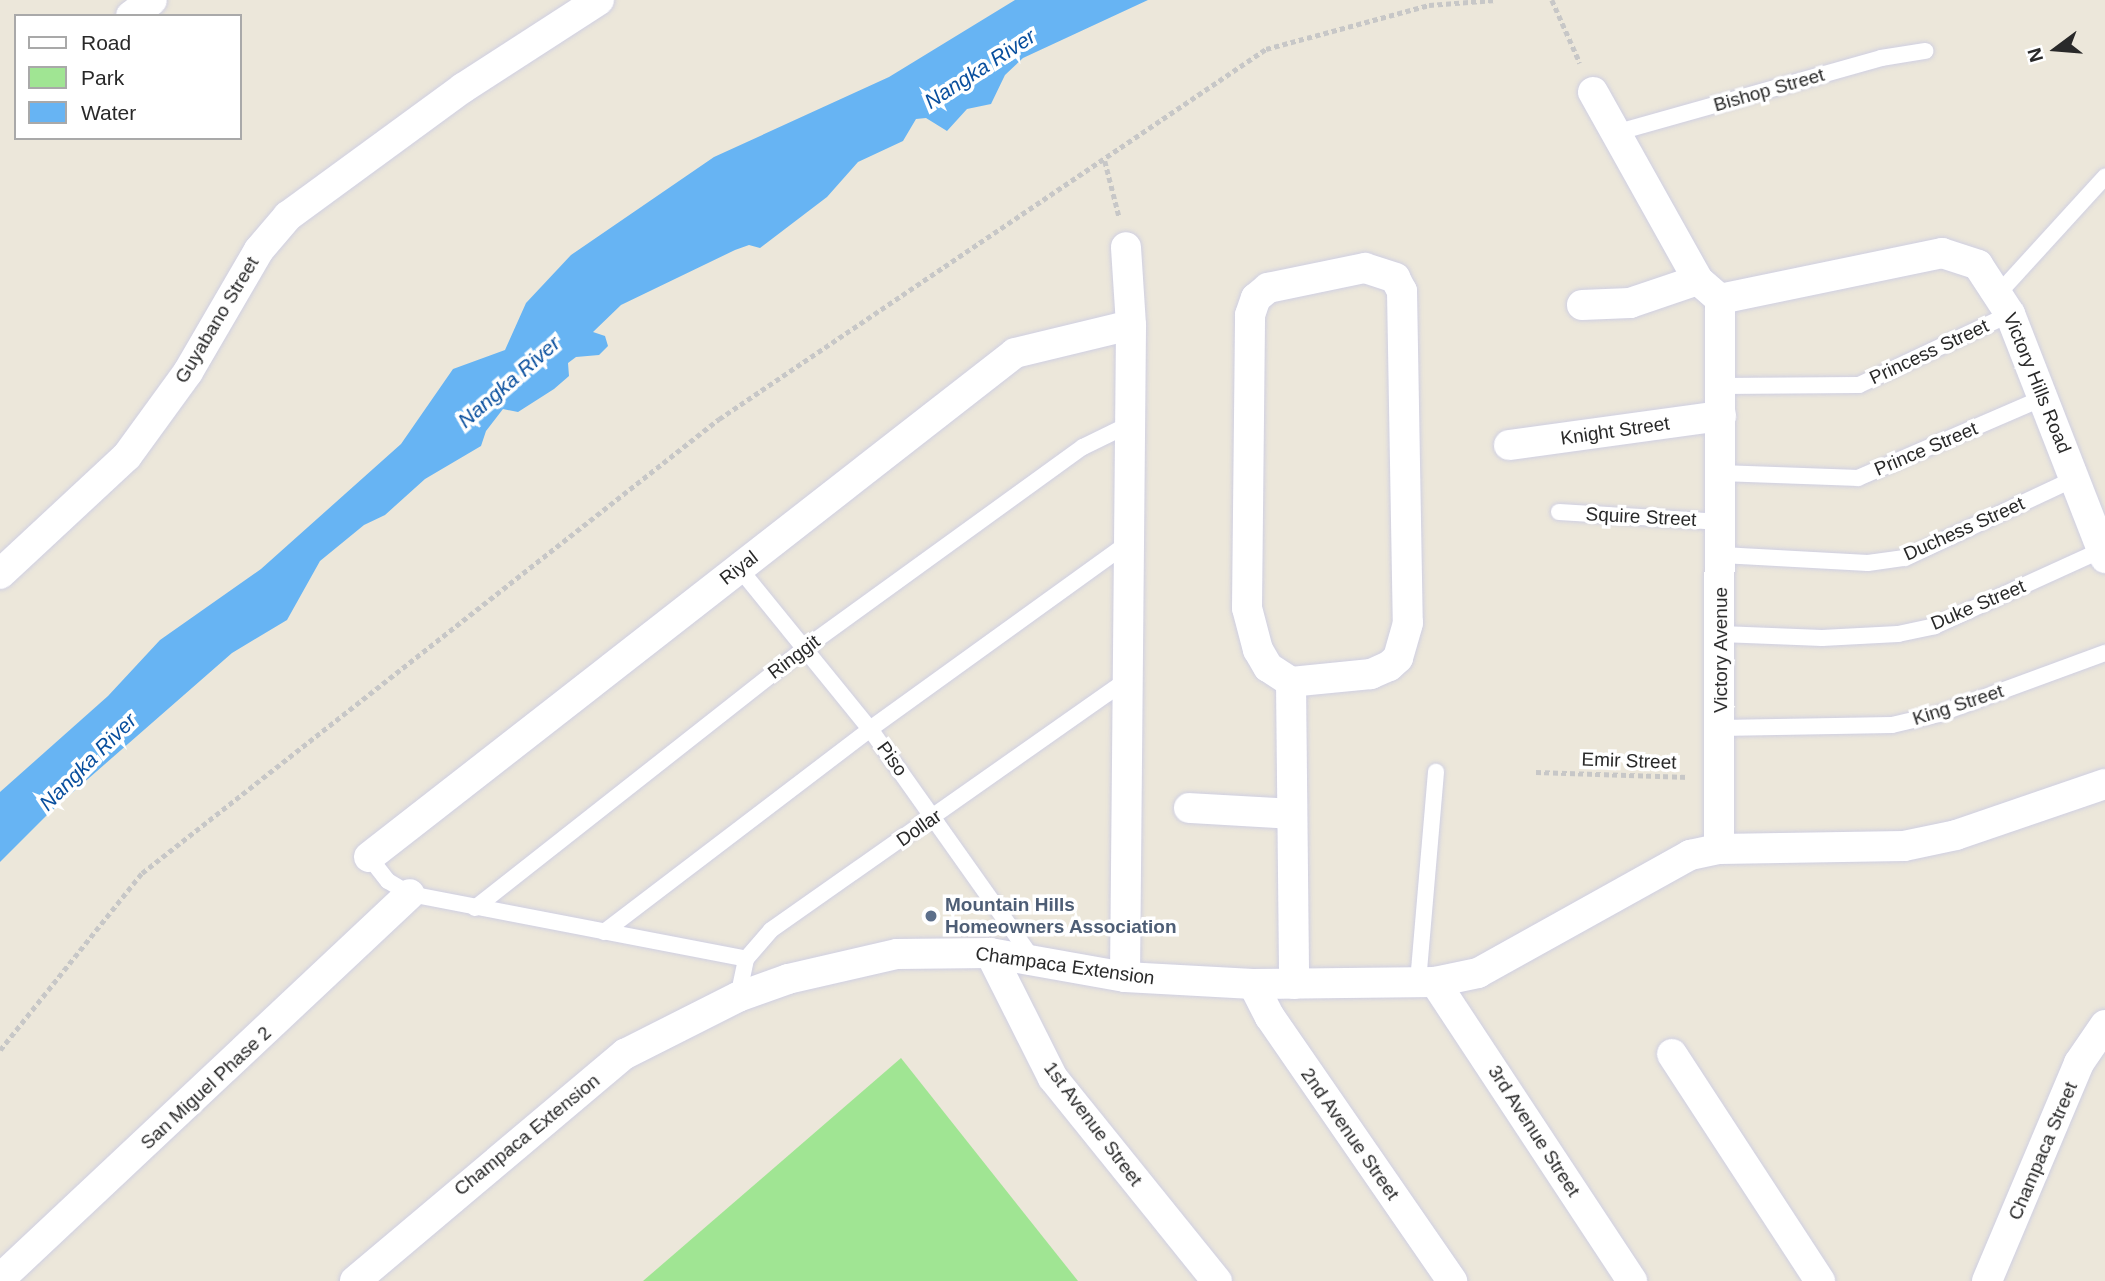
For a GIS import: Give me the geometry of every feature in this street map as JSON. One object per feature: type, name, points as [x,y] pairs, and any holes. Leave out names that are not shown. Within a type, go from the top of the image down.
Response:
[{"type":"street","points":[[134,14],[152,0]]},
{"type":"street","name":"Guyabano Street","points":[[0,574],[127,456],[188,372],[233,288],[288,216],[463,88],[599,0]]},
{"type":"street","name":"Victory Avenue","points":[[1593,92],[1709,290],[1721,416],[1719,849]]},
{"type":"street","points":[[1125,977],[1131,325],[1126,247]]},
{"type":"street","name":"Victory Hills Road","points":[[1709,290],[1942,253],[1978,265],[2004,304],[2076,478],[2104,554]]},
{"type":"street","points":[[1366,268],[1382,270],[1395,278],[1402,291],[1408,623],[1403,646],[1398,658],[1371,674],[1291,682],[1268,667],[1258,650],[1247,608],[1250,315],[1256,298],[1284,282],[1366,268]]},
{"type":"street","points":[[1582,305],[1630,303],[1709,290]]},
{"type":"street","name":"Riyal","points":[[369,857],[1015,353],[1131,325]]},
{"type":"street","name":"Knight Street","points":[[1509,445],[1721,416]]},
{"type":"street","points":[[1291,682],[1294,984]]},
{"type":"street","points":[[1719,849],[1904,846],[1956,835],[2105,784]]},
{"type":"street","points":[[1189,808],[1293,814]]},
{"type":"street","name":"Champaca Extension","points":[[355,1281],[625,1054],[738,997],[788,979],[897,954],[990,953],[1033,958],[1125,977],[1253,984],[1427,982],[1478,973],[1690,855],[1719,849]]},
{"type":"street","name":"San Miguel Phase 2","points":[[0,1279],[410,894]]},
{"type":"street","name":"1st Avenue Street","points":[[990,953],[1053,1078],[1217,1281]]},
{"type":"street","name":"3rd Avenue Street","points":[[1427,982],[1632,1281]]},
{"type":"street","name":"2nd Avenue Street","points":[[1253,984],[1270,1017],[1452,1281]]},
{"type":"street","name":"Champaca Street","points":[[1987,1281],[2079,1063],[2105,1025]]},
{"type":"street","points":[[1672,1054],[1820,1281]]},
{"type":"lane","name":"Bishop Street","points":[[1615,133],[1881,58],[1925,51]]},
{"type":"lane","points":[[2004,304],[2105,177]]},
{"type":"lane","name":"Princess Street","points":[[1720,386],[1858,385],[2004,304]]},
{"type":"lane","name":"Prince Street","points":[[1721,473],[1858,478],[2043,398]]},
{"type":"lane","name":"Ringgit","points":[[474,908],[805,648],[1083,447],[1128,425]]},
{"type":"lane","name":"Duchess Street","points":[[1722,555],[1868,563],[1905,558],[2076,478]]},
{"type":"lane","name":"Squire Street","points":[[1559,512],[1722,522]]},
{"type":"lane","points":[[604,932],[870,729],[1128,543]]},
{"type":"lane","name":"Duke Street","points":[[1721,634],[1822,638],[1910,631],[1935,626],[2104,554]]},
{"type":"lane","name":"Piso","points":[[739,568],[870,729],[1033,958]]},
{"type":"lane","name":"King Street","points":[[1720,729],[1892,725],[1939,714],[2105,653]]},
{"type":"lane","name":"Dollar","points":[[738,997],[746,959],[771,930],[1127,680]]},
{"type":"lane","points":[[1427,982],[1436,772]]},
{"type":"lane","points":[[369,857],[388,881],[410,894],[746,959]]},
{"type":"path","points":[[0,1050],[142,873],[719,419],[1105,161],[1266,49],[1429,5],[1496,0]]},
{"type":"path","points":[[1552,0],[1593,92]]},
{"type":"path","points":[[1105,161],[1126,247]]},
{"type":"path","name":"Emir Street","points":[[1536,772],[1720,778]]},
{"type":"green space","points":[[901,1058],[1078,1281],[643,1281]]},
{"type":"water","name":"Nangka River","points":[[1015,0],[1148,0],[1023,58],[1005,75],[991,104],[967,109],[947,131],[926,118],[916,119],[903,141],[858,162],[827,197],[760,248],[749,245],[735,250],[621,305],[593,332],[605,336],[608,346],[599,355],[576,357],[568,363],[569,376],[518,412],[503,409],[486,431],[481,446],[425,479],[385,515],[364,525],[320,561],[287,620],[232,653],[49,813],[0,862],[0,792],[108,696],[160,640],[261,569],[401,444],[453,369],[505,350],[526,303],[571,255],[714,157],[889,77]]},
{"type":"place","name":"Mountain Hills Homeowners Association","points":[[931,916]]}]
